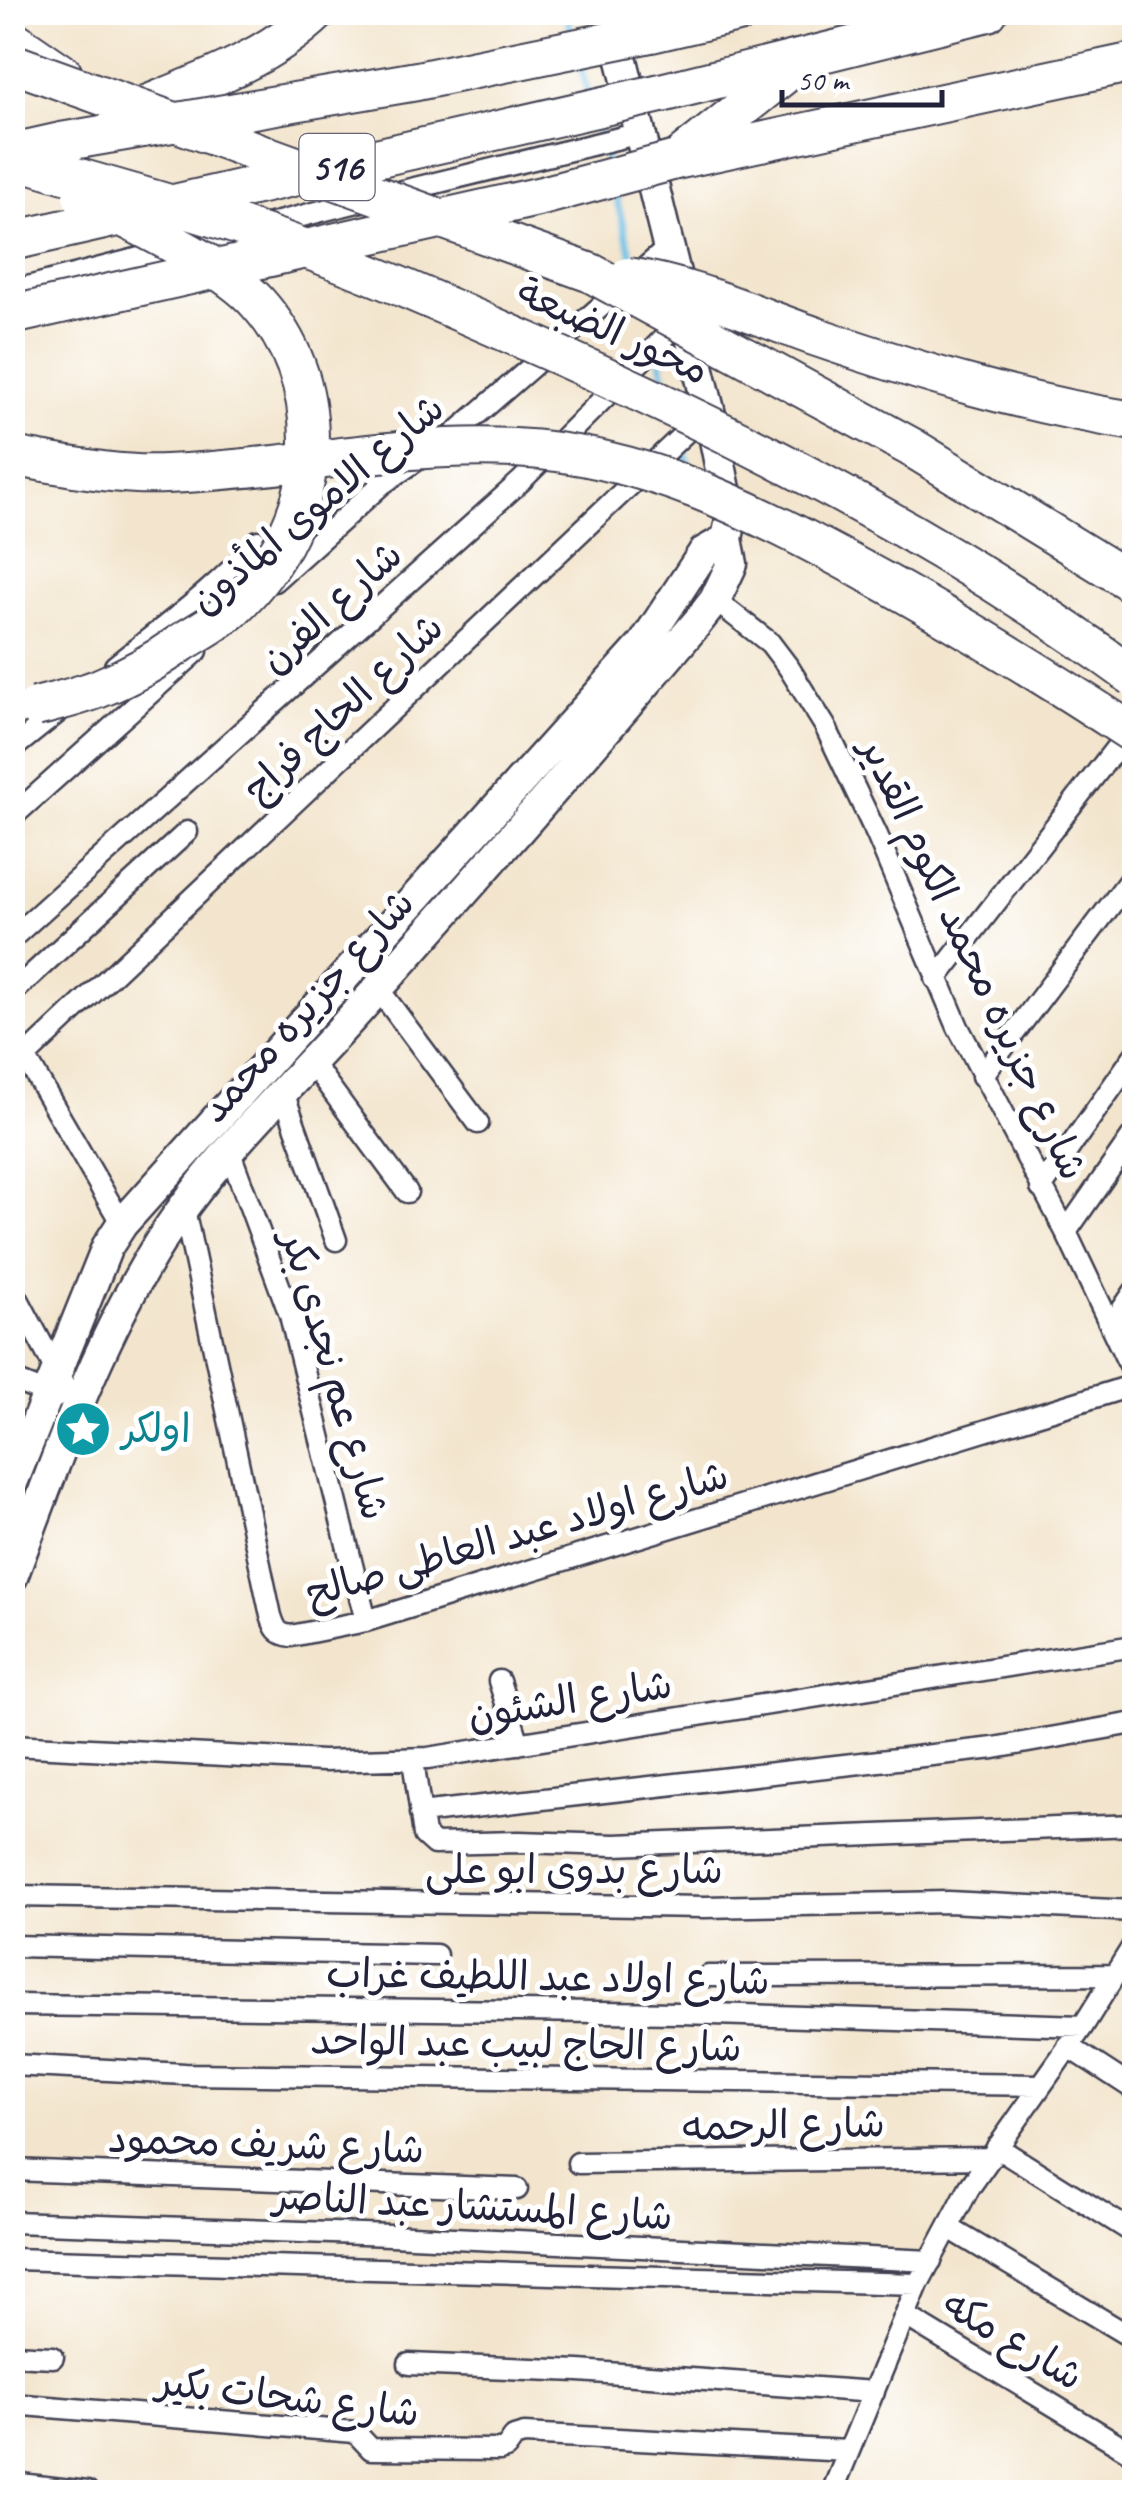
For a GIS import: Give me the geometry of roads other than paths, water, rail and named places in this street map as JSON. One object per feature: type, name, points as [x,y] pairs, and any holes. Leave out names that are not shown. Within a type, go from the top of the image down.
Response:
[{"type":"highway","points":[[61,142],[254,57],[281,42],[317,12]]},
{"type":"highway","name":"516","points":[[13,157],[61,142],[417,81],[742,12]]},
{"type":"highway","name":"516","points":[[12,242],[660,93],[988,12]]},
{"type":"highway","points":[[12,40],[90,92]]},
{"type":"highway","points":[[676,160],[807,56]]},
{"type":"highway","points":[[12,316],[31,303],[542,196],[676,160],[1134,62]]},
{"type":"highway","name":"محور الضبعة","points":[[12,64],[591,273],[912,447],[1134,584]]},
{"type":"highway","points":[[12,710],[36,708],[102,687],[156,660],[231,610],[269,567],[297,518],[309,468],[309,426],[302,380],[284,337],[256,300],[219,271],[13,157]]},
{"type":"highway","name":"محور الضبعة","points":[[13,157],[250,229],[376,276],[625,384],[753,445],[953,557],[1134,677]]},
{"type":"highway","points":[[591,273],[678,289],[936,378],[1023,400],[1134,421]]},
{"type":"highway","points":[[12,456],[103,472],[162,474],[412,450],[514,448],[589,457],[662,475],[733,502],[969,628],[1134,734]]},
{"type":"main road","name":"شارع جزيره محمد","points":[[12,1577],[76,1408],[146,1264],[184,1209],[229,1150],[508,846],[715,600],[732,564],[726,539],[731,518],[709,410],[610,12]]},
{"type":"main road","name":"شارع جزيره محمد","points":[[12,1483],[107,1247],[122,1224],[643,645],[704,552],[726,539]]},
{"type":"street","points":[[12,292],[329,208],[640,134]]},
{"type":"street","name":"شارع الاموى المأذون","points":[[12,817],[382,484],[451,436],[669,248]]},
{"type":"street","name":"شارع الفرن","points":[[12,938],[506,494],[686,316]]},
{"type":"street","name":"شارع الحاج فراج","points":[[25,1057],[709,410]]},
{"type":"street","points":[[12,749],[184,612],[258,541]]},
{"type":"street","name":"شارع جزيره محمد الكوم القدير","points":[[715,600],[770,644],[790,668],[825,726],[877,834],[936,980],[982,1076],[1066,1232],[1134,1374]]},
{"type":"street","points":[[936,980],[1134,726]]},
{"type":"street","points":[[12,993],[187,832]]},
{"type":"street","points":[[982,1076],[1134,874]]},
{"type":"street","points":[[377,987],[478,1123]]},
{"type":"street","points":[[12,1034],[122,1224]]},
{"type":"street","points":[[1041,1188],[1134,1056]]},
{"type":"street","points":[[311,1062],[408,1192]]},
{"type":"street","points":[[283,1092],[336,1240]]},
{"type":"street","points":[[1066,1232],[1134,1134]]},
{"type":"street","name":"شارع عم نجدى بكر","points":[[229,1150],[290,1315],[366,1621]]},
{"type":"street","name":"شارع اولاد عبد العاطى صالح","points":[[184,1209],[275,1628],[284,1635],[366,1621],[1134,1385]]},
{"type":"street","points":[[12,1288],[52,1382],[76,1408]]},
{"type":"street","points":[[1111,1326],[1134,1292]]},
{"type":"street","points":[[12,1380],[52,1382]]},
{"type":"street","name":"شارع الشئون","points":[[12,1745],[323,1761],[413,1760],[1134,1646]]},
{"type":"street","points":[[499,1681],[519,1744]]},
{"type":"street","points":[[420,1813],[994,1748],[1134,1723]]},
{"type":"street","points":[[413,1760],[424,1835],[434,1844],[615,1846],[1134,1825]]},
{"type":"street","name":"شارع بدوى ابو على","points":[[12,1896],[705,1907],[948,1902],[1134,1911]]},
{"type":"street","points":[[832,2492],[918,2284],[994,2152],[1083,2026],[1134,1944]]},
{"type":"street","points":[[12,1946],[436,1955]]},
{"type":"street","points":[[708,1976],[1116,1975]]},
{"type":"street","name":"شارع اولاد عبد اللطيف غراب","points":[[12,2005],[682,2012],[1083,2026]]},
{"type":"street","points":[[1068,2046],[1134,2089]]},
{"type":"street","name":"شارع الحاج لبيب عبد الواحد","points":[[12,2066],[224,2074],[1039,2085]]},
{"type":"street","points":[[994,2152],[1134,2233]]},
{"type":"street","name":"شارع الرحمه","points":[[578,2162],[994,2152]]},
{"type":"street","name":"شارع شريف محمود","points":[[12,2170],[517,2189]]},
{"type":"street","name":"شارع المستشار عبد الناصر","points":[[12,2222],[931,2262]]},
{"type":"street","points":[[949,2228],[1134,2339]]},
{"type":"street","points":[[12,2259],[918,2284]]},
{"type":"street","name":"شارع مكه","points":[[906,2316],[1134,2454]]},
{"type":"street","points":[[12,2355],[54,2357]]},
{"type":"street","points":[[409,2364],[578,2371],[874,2392]]},
{"type":"street","name":"شارع شحات بكير","points":[[12,2404],[355,2432],[371,2449],[500,2450],[514,2437],[524,2434],[848,2451]]},
{"type":"street","points":[[20,2487],[86,2492]]},
{"type":"waterway","points":[[566,12],[572,35]]},
{"type":"waterway","points":[[579,62],[589,98]]},
{"type":"waterway","points":[[595,120],[607,166]]},
{"type":"waterway","points":[[613,187],[635,267]]},
{"type":"waterway","points":[[658,352],[669,393]]},
{"type":"waterway","points":[[683,443],[691,475]]},
{"type":"place","name":"اولكر","points":[[83,1429]]}]
